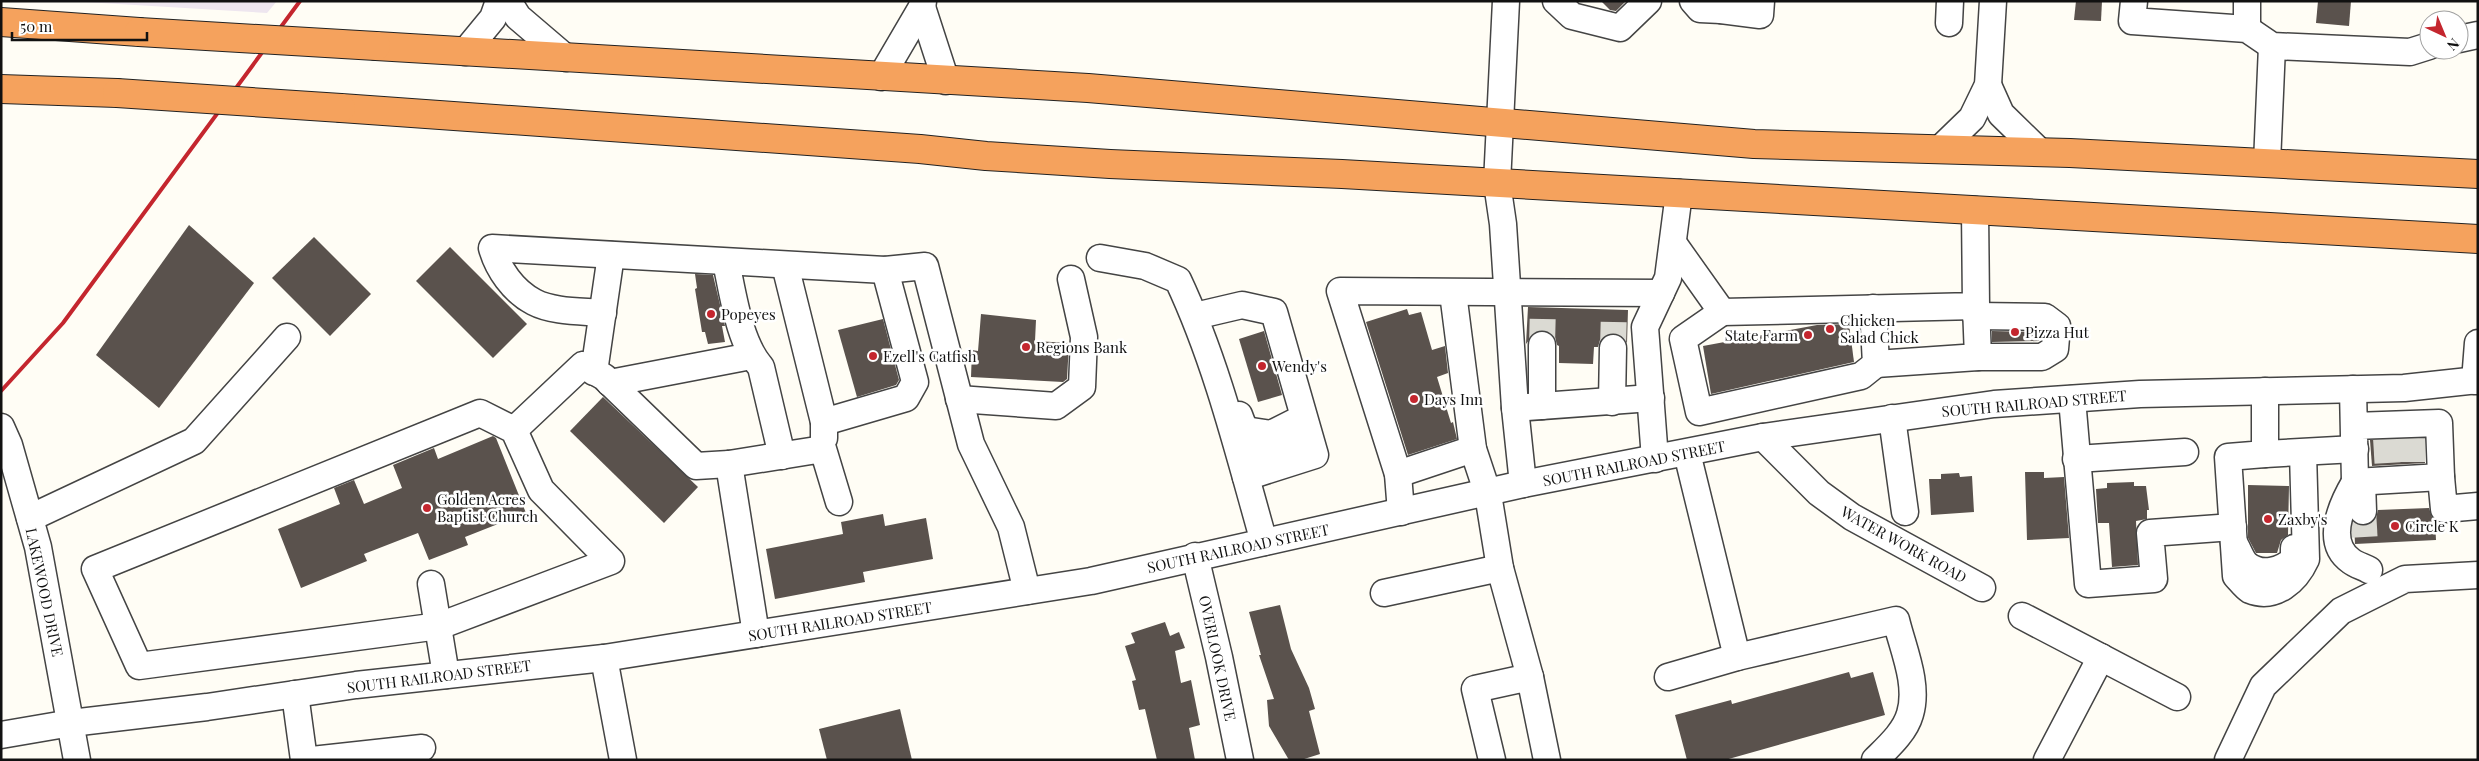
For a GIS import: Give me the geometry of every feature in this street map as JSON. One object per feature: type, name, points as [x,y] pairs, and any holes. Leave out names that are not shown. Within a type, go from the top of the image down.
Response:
[{"type":"highway","points":[[1,22],[1174,95],[1754,144],[2040,152],[2478,174]]},
{"type":"highway","points":[[1,89],[117,93],[341,108],[920,149],[995,157],[1679,193],[2478,239]]},
{"type":"street","points":[[465,52],[493,18],[499,1]]},
{"type":"street","points":[[508,1],[518,18],[566,58]]},
{"type":"street","points":[[1506,1],[1497,183],[1503,224],[1515,408],[1523,484]]},
{"type":"street","points":[[1556,1],[1572,16],[1620,28],[1648,1]]},
{"type":"street","points":[[1692,1],[1700,9],[1721,6],[1760,15],[1761,1]]},
{"type":"street","points":[[1940,149],[1972,118],[1988,85],[1993,1]]},
{"type":"street","points":[[2134,1],[2132,21],[2247,29],[2272,46],[2410,52],[2419,49]]},
{"type":"street","points":[[2247,1],[2247,29]]},
{"type":"street","points":[[881,77],[922,4]]},
{"type":"street","points":[[922,4],[946,81]]},
{"type":"street","points":[[2267,163],[2272,46]]},
{"type":"street","points":[[1988,85],[2001,114],[2040,152]]},
{"type":"street","points":[[1655,459],[1645,327],[1668,278],[1679,193]]},
{"type":"street","points":[[1975,210],[1978,358]]},
{"type":"street","points":[[1673,243],[1722,312]]},
{"type":"street","points":[[603,313],[551,307],[534,302],[513,285],[496,264],[492,248],[885,270],[925,266],[971,444],[1011,526],[1027,591]]},
{"type":"street","points":[[602,377],[603,313],[610,255]]},
{"type":"street","points":[[1100,258],[1145,266],[1178,280],[1195,316],[1246,477],[1264,542]]},
{"type":"street","points":[[726,262],[751,356],[760,367],[782,456]]},
{"type":"street","points":[[785,265],[824,422],[823,449],[839,502]]},
{"type":"street","points":[[824,422],[906,398],[915,382],[885,270]]},
{"type":"street","points":[[959,399],[1056,406],[1082,387],[1084,337],[1071,279]]},
{"type":"street","points":[[1401,512],[1398,474],[1340,291],[1507,293],[1543,299],[1615,301],[1661,293]]},
{"type":"street","points":[[1453,293],[1473,449],[1488,494],[1500,568],[1530,677],[1547,760]]},
{"type":"street","points":[[1195,316],[1242,305],[1274,312],[1315,455],[1246,477]]},
{"type":"street","points":[[1873,308],[1876,364]]},
{"type":"street","points":[[1873,308],[1976,311],[2045,317],[2057,326],[2055,349],[2042,357],[1978,358],[1876,364],[1861,376],[1699,412],[1684,339],[1722,312],[1873,308]]},
{"type":"street","points":[[30,518],[194,441],[287,337]]},
{"type":"street","name":"SOUTH RAILROAD STREET","points":[[1,735],[71,723],[295,694],[604,658],[1090,581],[1195,556],[1488,494],[1523,484],[1763,437],[1892,418],[1994,404],[2140,394],[2404,388],[2476,381],[2478,343]]},
{"type":"street","points":[[1542,345],[1542,406]]},
{"type":"street","points":[[1216,380],[1231,392],[1245,430],[1258,451],[1267,454],[1284,451],[1295,442],[1298,429],[1279,354],[1284,347]]},
{"type":"street","points":[[1612,402],[1613,348]]},
{"type":"street","points":[[602,377],[751,356]]},
{"type":"street","points":[[514,430],[583,365],[602,377],[696,466],[729,464],[823,449]]},
{"type":"street","points":[[2353,389],[2354,438],[2363,511]]},
{"type":"street","points":[[2265,391],[2265,454]]},
{"type":"street","points":[[1515,408],[1651,398]]},
{"type":"street","points":[[2072,399],[2088,584],[2154,579],[2150,533],[2234,535]]},
{"type":"street","points":[[480,414],[514,430],[541,490],[611,561],[439,626],[140,666],[95,569],[480,414]]},
{"type":"street","points":[[1892,418],[1905,512]]},
{"type":"street","points":[[2304,465],[2306,559],[2300,572],[2282,588],[2268,593],[2249,589],[2236,576],[2228,456],[2265,454],[2304,465],[2354,438],[2386,431],[2412,430],[2439,423],[2444,509],[2478,506]]},
{"type":"street","name":"LAKEWOOD DRIVE","points":[[1,427],[10,445],[38,547],[77,760]]},
{"type":"street","name":"WATER WORK ROAD","points":[[1763,437],[1819,493],[1852,517],[1982,588]]},
{"type":"street","points":[[1398,474],[1473,449]]},
{"type":"street","points":[[2076,459],[2185,452]]},
{"type":"street","points":[[1687,453],[1737,658]]},
{"type":"street","points":[[729,464],[756,634]]},
{"type":"street","points":[[2441,477],[2400,475],[2359,482],[2343,502],[2337,538],[2343,553],[2376,580],[2478,575]]},
{"type":"street","points":[[2365,544],[2376,580]]},
{"type":"street","name":"OVERLOOK DRIVE","points":[[1195,556],[1220,657],[1240,760]]},
{"type":"street","points":[[1384,593],[1500,568]]},
{"type":"street","points":[[2228,760],[2263,686],[2376,580]]},
{"type":"street","points":[[431,584],[446,675]]},
{"type":"street","points":[[2022,616],[2178,697]]},
{"type":"street","points":[[1668,676],[1896,620],[1913,688],[1910,715],[1897,737],[1875,760]]},
{"type":"street","points":[[2047,760],[2101,657]]},
{"type":"street","points":[[604,658],[623,760]]},
{"type":"street","points":[[1492,760],[1476,689],[1530,677]]},
{"type":"street","points":[[295,694],[304,760]]},
{"type":"street","points":[[312,760],[422,748]]},
{"type":"shaded area","points":[[68,1],[277,1],[267,13]]},
{"type":"building","points":[[1601,1],[1626,1],[1616,11],[1610,10]]},
{"type":"building","points":[[2076,1],[2102,1],[2101,21],[2074,20]]},
{"type":"building","points":[[2318,1],[2351,1],[2349,26],[2316,23]]},
{"type":"building","points":[[189,225],[254,283],[159,408],[96,355]]},
{"type":"building","points":[[314,237],[371,294],[330,336],[272,278]]},
{"type":"building","points":[[450,247],[527,324],[493,358],[416,281]]},
{"type":"building","name":"Popeyes","points":[[695,274],[713,275],[725,326],[722,326],[725,342],[708,344],[705,332],[702,332],[695,289],[697,288]]},
{"type":"building","points":[[1528,307],[1628,310],[1627,343],[1620,335],[1614,333],[1606,335],[1600,340],[1598,347],[1594,347],[1593,364],[1559,363],[1559,346],[1555,337],[1549,332],[1542,330],[1535,332],[1526,344]]},
{"type":"building","name":"Days Inn","points":[[1407,309],[1409,315],[1421,312],[1432,350],[1445,346],[1448,373],[1437,377],[1457,439],[1408,455],[1366,322]]},
{"type":"building","name":"Regions Bank","points":[[981,314],[1036,320],[1035,341],[1069,343],[1067,379],[1063,382],[971,377],[972,350],[978,351]]},
{"type":"building","name":"Ezell's Catfish","points":[[883,319],[899,380],[896,385],[857,397],[838,330]]},
{"type":"building","points":[[1849,324],[1854,362],[1711,394],[1703,346],[1817,325]]},
{"type":"building","name":"Wendy's","points":[[1264,331],[1282,395],[1258,402],[1239,339]]},
{"type":"building","points":[[1992,331],[2039,332],[2039,341],[1992,342]]},
{"type":"building","points":[[603,397],[698,487],[664,523],[570,431]]},
{"type":"building","name":"Golden Acres Baptist Church","points":[[493,436],[496,438],[526,513],[465,537],[468,545],[429,560],[418,533],[364,554],[367,561],[301,588],[278,529],[340,504],[334,488],[354,480],[364,504],[402,488],[393,465],[434,448],[438,459]]},
{"type":"building","points":[[2425,439],[2425,463],[2372,466],[2370,440]]},
{"type":"building","points":[[2025,472],[2044,472],[2044,478],[2064,477],[2069,538],[2027,540]]},
{"type":"building","points":[[1959,473],[1960,477],[1972,476],[1974,512],[1931,515],[1929,479],[1941,479],[1941,474]]},
{"type":"building","points":[[2134,482],[2134,486],[2146,486],[2149,510],[2147,510],[2147,519],[2136,521],[2138,565],[2112,567],[2109,523],[2098,523],[2096,489],[2107,488],[2107,483]]},
{"type":"building","name":"Zaxby's","points":[[2248,485],[2289,486],[2288,535],[2281,540],[2277,553],[2256,553],[2248,538]]},
{"type":"building","name":"Circle K","points":[[2429,508],[2435,521],[2436,540],[2355,544],[2354,522],[2363,526],[2370,524],[2376,518],[2378,510]]},
{"type":"building","points":[[883,514],[885,526],[926,518],[933,559],[863,572],[865,582],[775,599],[766,549],[843,534],[841,522]]},
{"type":"building","points":[[1280,605],[1291,649],[1309,688],[1315,709],[1309,711],[1320,754],[1301,760],[1289,760],[1269,726],[1267,700],[1274,699],[1259,655],[1261,655],[1249,612]]},
{"type":"building","points":[[1165,622],[1170,636],[1179,632],[1185,648],[1175,651],[1181,683],[1191,680],[1200,725],[1189,728],[1195,760],[1157,760],[1145,709],[1139,710],[1132,681],[1136,680],[1125,646],[1135,643],[1131,633]]},
{"type":"building","points":[[1849,672],[1851,678],[1873,672],[1885,715],[1725,760],[1687,760],[1675,715],[1731,700],[1732,704]]},
{"type":"building","points":[[900,709],[912,760],[827,760],[819,729]]},
{"type":"tunnel","points":[[1542,345],[1543,306]]},
{"type":"tunnel","points":[[1613,348],[1614,309]]},
{"type":"tunnel","points":[[2412,436],[2412,470]]},
{"type":"tunnel","points":[[2386,437],[2388,471]]},
{"type":"tunnel","points":[[2363,511],[2365,544]]},
{"type":"railway","points":[[1,391],[63,323],[300,1]]},
{"type":"place","name":"Popeyes","points":[[711,314]]},
{"type":"place","name":"Chicken Salad Chick","points":[[1830,329]]},
{"type":"place","name":"Pizza Hut","points":[[2015,332]]},
{"type":"place","name":"State Farm","points":[[1808,335]]},
{"type":"place","name":"Regions Bank","points":[[1026,347]]},
{"type":"place","name":"Ezell's Catfish","points":[[873,356]]},
{"type":"place","name":"Wendy's","points":[[1262,366]]},
{"type":"place","name":"Days Inn","points":[[1414,399]]},
{"type":"place","name":"Golden Acres Baptist Church","points":[[427,508]]},
{"type":"place","name":"Zaxby's","points":[[2268,519]]},
{"type":"place","name":"Circle K","points":[[2395,526]]}]
